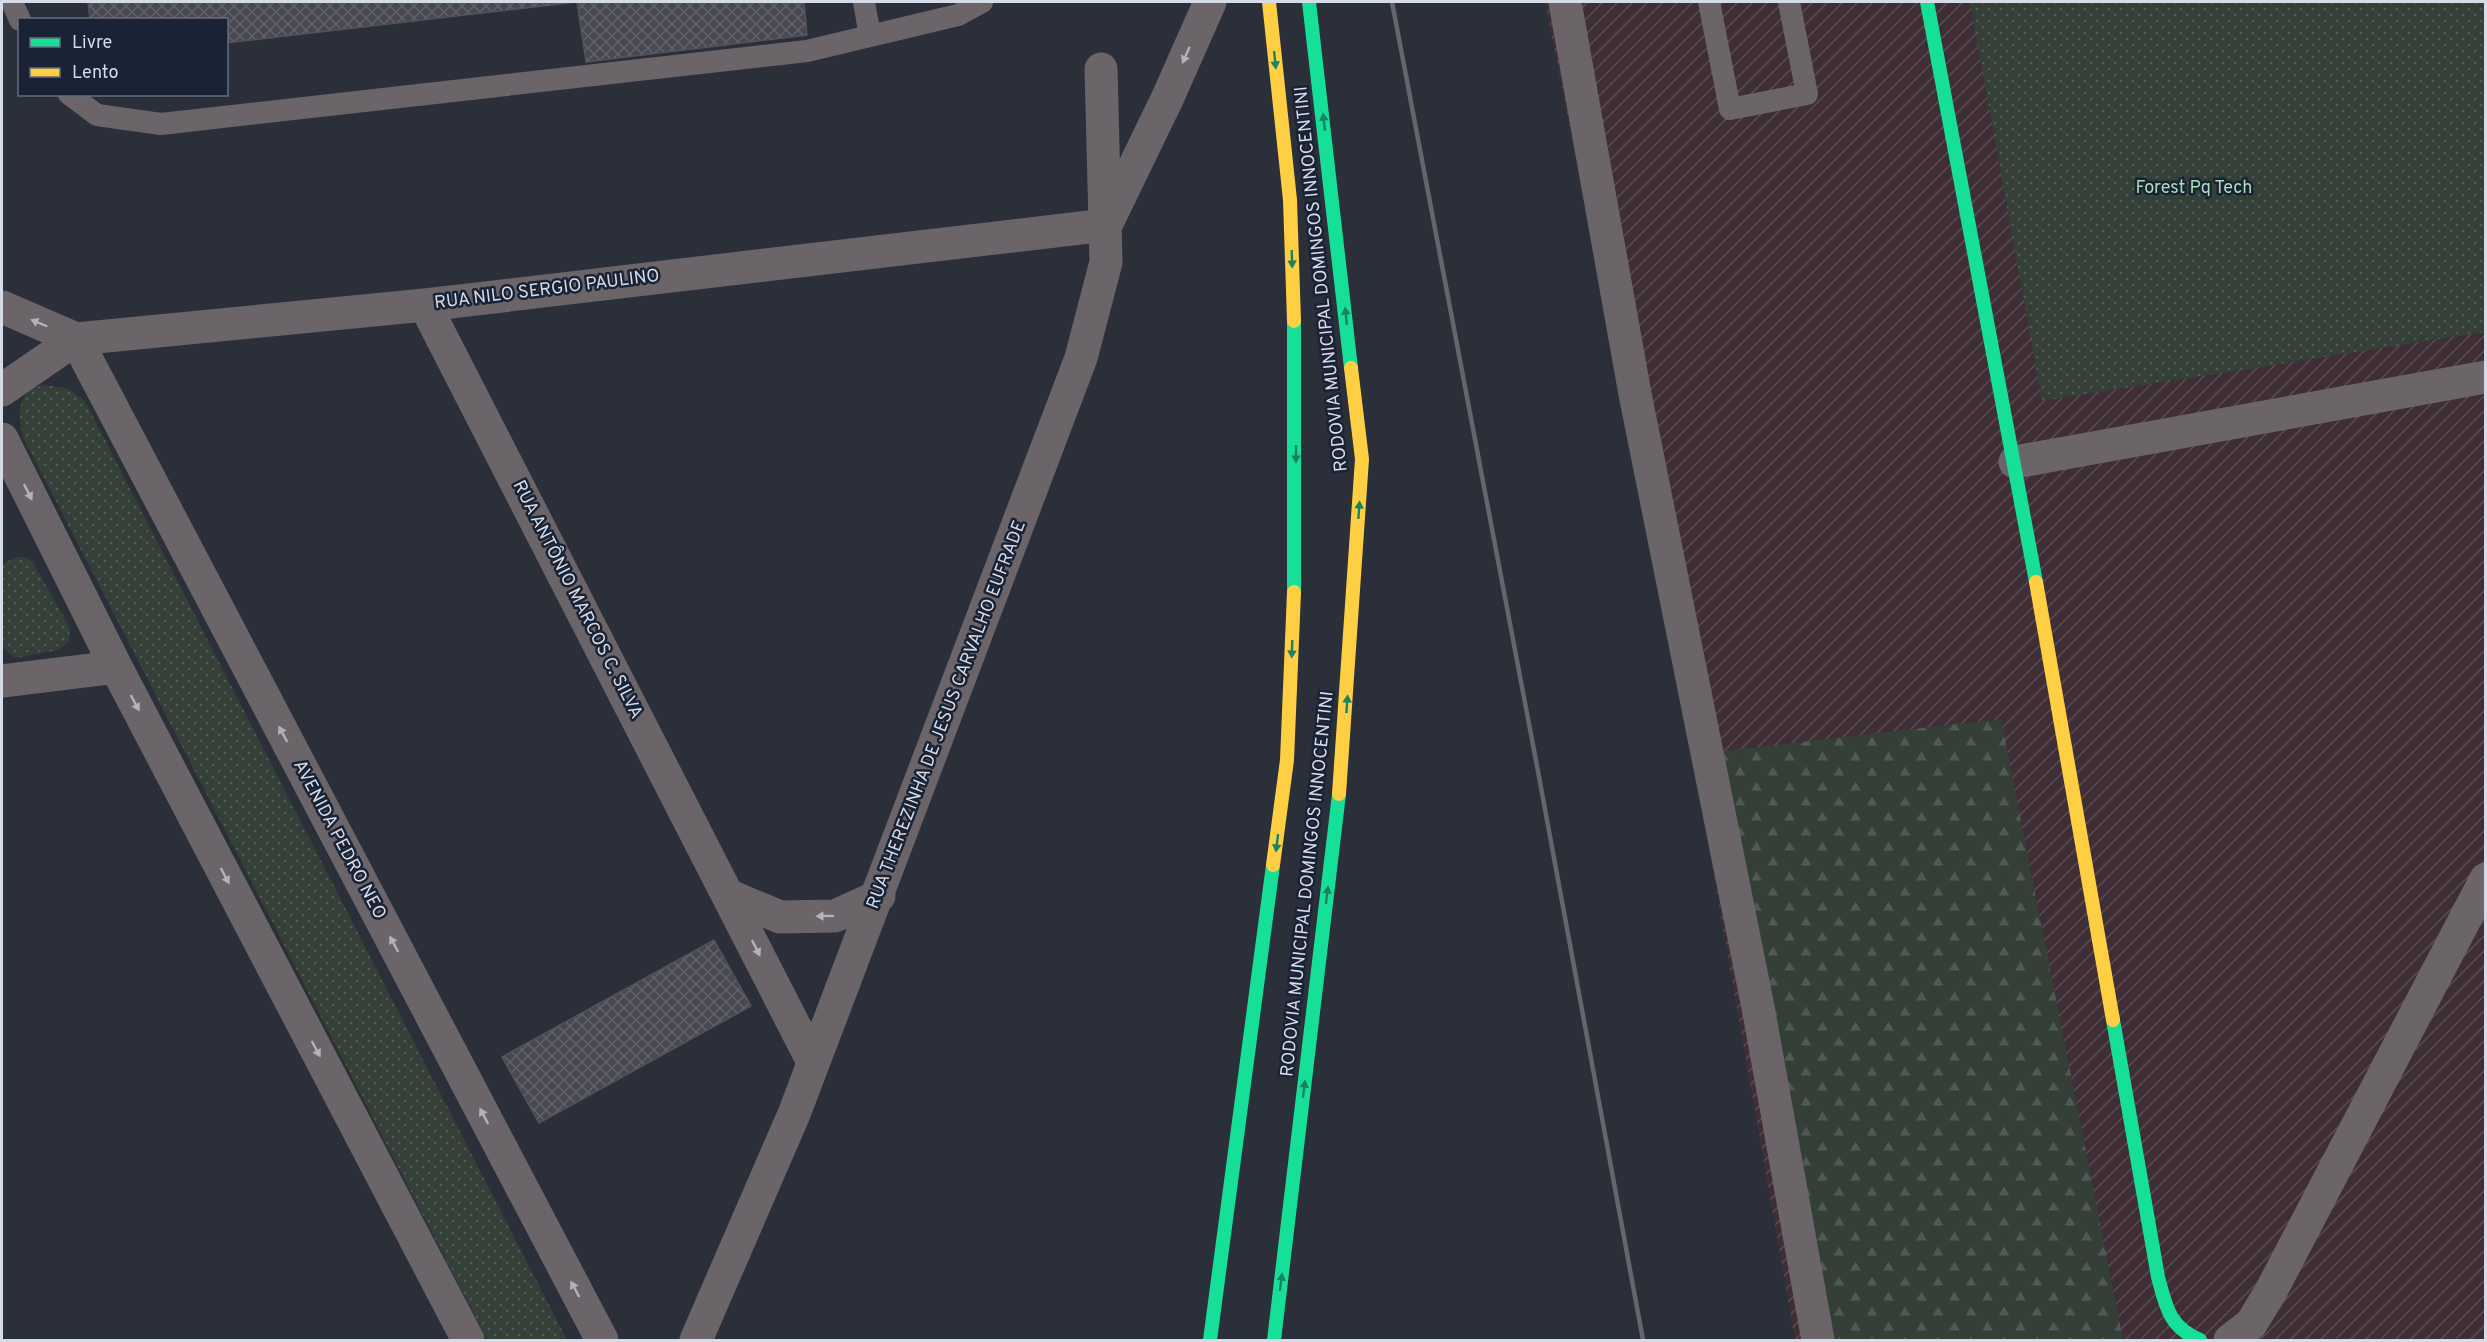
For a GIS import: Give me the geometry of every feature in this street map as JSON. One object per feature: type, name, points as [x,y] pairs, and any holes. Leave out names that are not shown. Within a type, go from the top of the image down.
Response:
[{"type":"main road","name":"RODOVIA MUNICIPAL DOMINGOS INNOCENTINI","points":[[1210,1341],[1286,771],[1292,655],[1296,538],[1296,370],[1290,200],[1269,2]]},
{"type":"main road","name":"RODOVIA MUNICIPAL DOMINGOS INNOCENTINI","points":[[1274,1341],[1343,763],[1362,459],[1309,2]]},
{"type":"main road","points":[[1928,2],[2015,462],[2158,1277],[2167,1310],[2183,1333],[2200,1341]]},
{"type":"street","points":[[1106,225],[1168,97],[1210,2]]},
{"type":"street","points":[[1565,2],[1635,394],[1758,1007],[1818,1341]]},
{"type":"street","name":"RUA THEREZINHA DE JESUS CARVALHO EUFRADE","points":[[696,1341],[794,1114],[879,896],[1081,358],[1106,262],[1101,69]]},
{"type":"street","name":"RUA NILO SERGIO PAULINO","points":[[2,390],[76,339],[425,304],[1106,225]]},
{"type":"street","name":"RUA ANTÔNIO MARCOS C. SILVA","points":[[425,304],[813,1062]]},
{"type":"street","points":[[2,307],[76,339]]},
{"type":"street","name":"AVENIDA PEDRO NEO","points":[[76,339],[602,1341]]},
{"type":"street","points":[[2015,462],[2486,377]]},
{"type":"street","points":[[2,440],[116,667],[468,1341]]},
{"type":"street","points":[[2,681],[116,667]]},
{"type":"street","points":[[2230,1341],[2251,1323],[2270,1293],[2486,879]]},
{"type":"street","points":[[730,896],[780,917],[835,916],[879,896]]},
{"type":"lane","points":[[864,2],[870,36]]},
{"type":"lane","points":[[72,96],[97,115],[161,124],[807,51],[958,15],[982,2]]},
{"type":"lane","points":[[1709,2],[1730,109],[1807,94],[1789,2]]},
{"type":"shaded area","points":[[1545,2],[2485,2],[2485,1340],[1795,1340],[1688,728]]},
{"type":"green space","name":"Forest Pq Tech","points":[[1970,2],[2485,2],[2485,332],[2042,401]]},
{"type":"green space","points":[[48,385],[69,389],[85,401],[567,1340],[487,1340],[24,439],[20,421],[21,403],[30,390]]},
{"type":"green space","points":[[16,557],[25,557],[33,562],[70,628],[69,641],[59,650],[15,658],[3,648],[2,564]]},
{"type":"green space","points":[[2001,719],[2123,1340],[1832,1340],[1723,751]]},
{"type":"building","points":[[88,2],[577,2],[228,43],[228,18],[90,18]]},
{"type":"building","points":[[577,2],[804,2],[807,35],[586,62]]},
{"type":"building","points":[[714,940],[751,1006],[539,1123],[502,1057]]},
{"type":"railway","points":[[1392,2],[1643,1340]]},
{"type":"traffic: fast","points":[[1309,2],[1351,368]]},
{"type":"traffic: fast","points":[[1927,2],[2036,582]]},
{"type":"traffic: fast","points":[[1294,321],[1294,592]]},
{"type":"traffic: fast","points":[[1274,1340],[1339,794]]},
{"type":"traffic: fast","points":[[1210,1340],[1273,865]]},
{"type":"traffic: fast","points":[[2113,1020],[2158,1277],[2170,1315],[2181,1329],[2200,1340]]},
{"type":"traffic: slow","points":[[1269,2],[1290,200],[1294,321]]},
{"type":"traffic: slow","points":[[1339,794],[1362,459],[1351,368]]},
{"type":"traffic: slow","points":[[2036,582],[2113,1020]]},
{"type":"traffic: slow","points":[[1273,865],[1287,760],[1294,592]]}]
